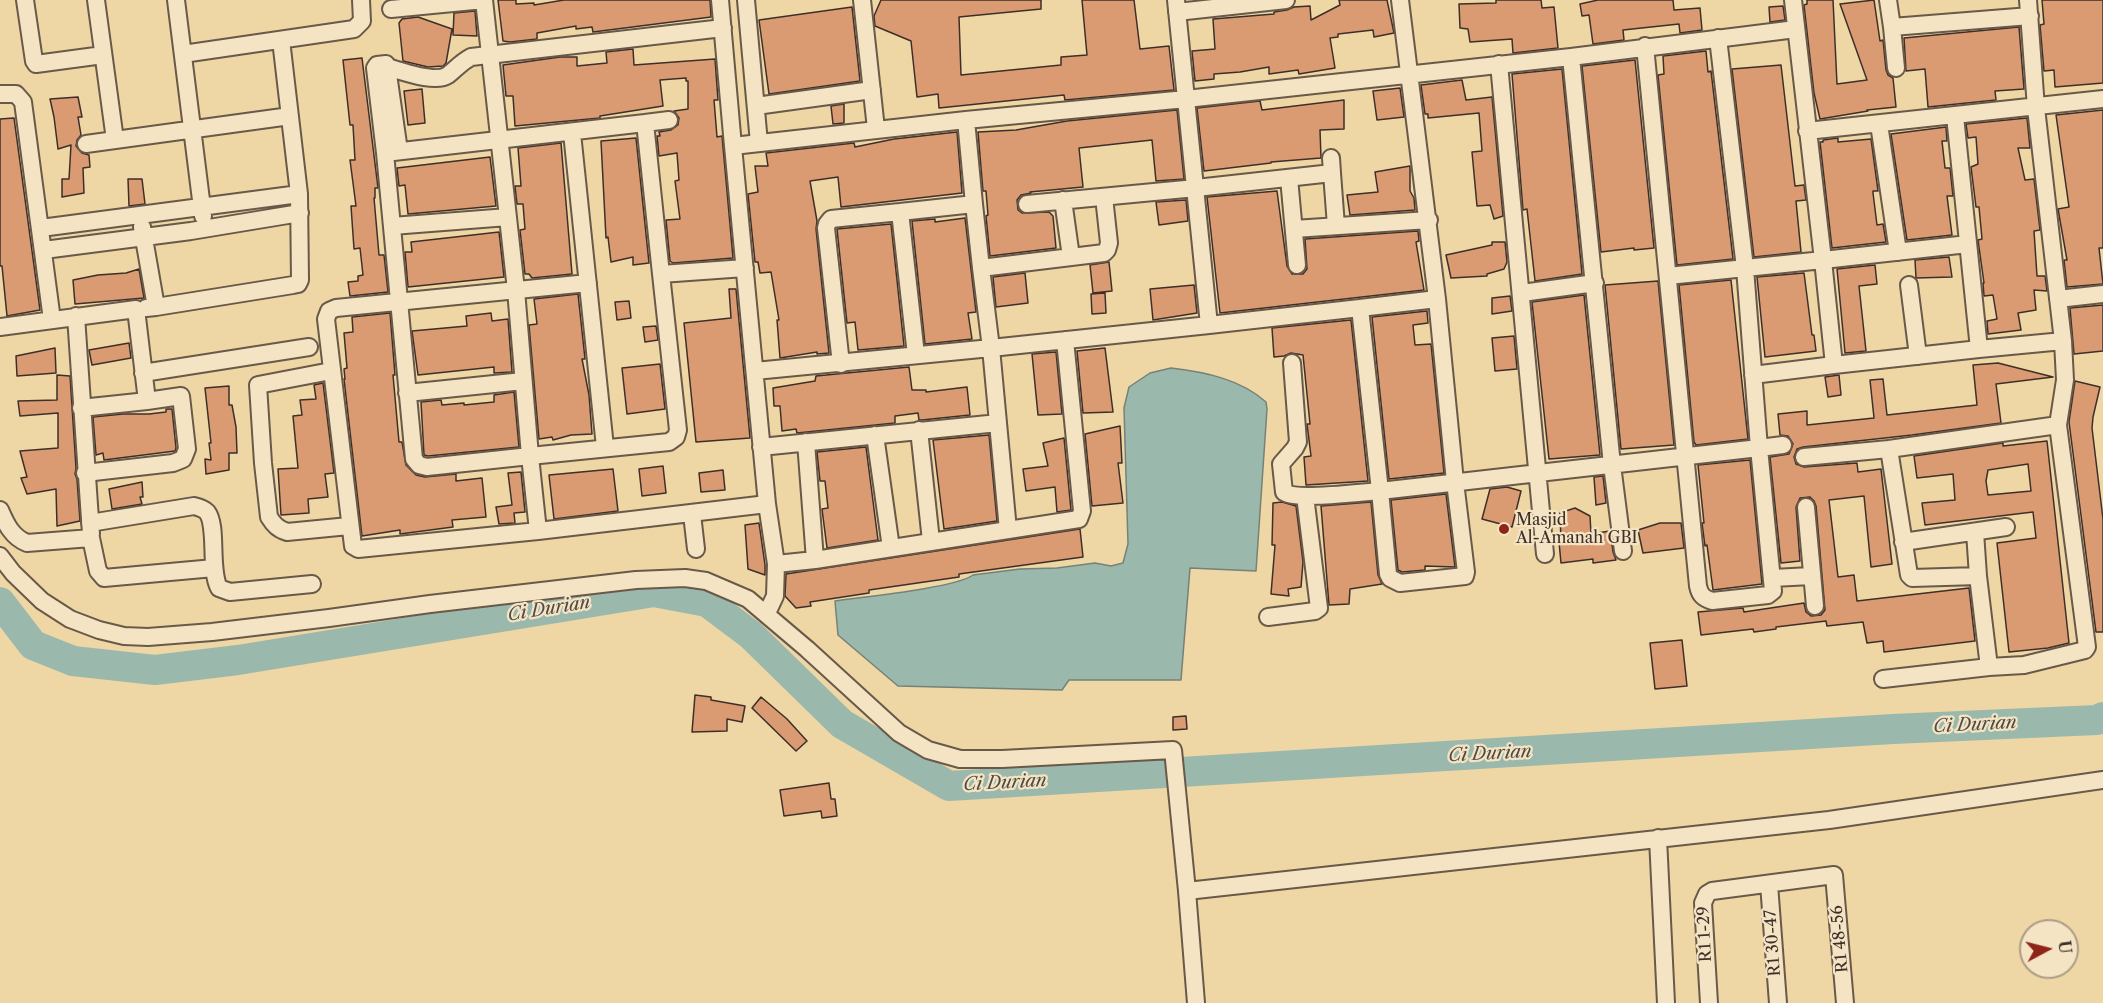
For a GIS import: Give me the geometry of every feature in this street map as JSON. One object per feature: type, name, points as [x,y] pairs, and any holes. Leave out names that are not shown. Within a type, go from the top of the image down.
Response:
[{"type":"street","points":[[25,0],[36,64],[103,55]]},
{"type":"street","points":[[96,0],[115,140]]},
{"type":"street","points":[[176,0],[201,207],[206,228]]},
{"type":"street","points":[[183,54],[354,29],[362,21],[361,0]]},
{"type":"street","points":[[391,9],[484,0],[516,290],[538,531]]},
{"type":"street","points":[[720,0],[761,447],[776,564],[775,596],[767,614]]},
{"type":"street","points":[[747,0],[759,143]]},
{"type":"street","points":[[862,0],[876,129]]},
{"type":"street","points":[[1209,325],[1176,6],[1286,0]]},
{"type":"street","points":[[1360,308],[1388,574],[1390,578],[1400,583],[1463,577],[1466,572],[1429,220],[1400,0]]},
{"type":"street","points":[[1793,0],[1834,365]]},
{"type":"street","points":[[1888,0],[1896,68]]},
{"type":"street","points":[[1892,27],[2029,8],[2036,108],[2063,341],[2065,386],[2058,425],[2086,649]]},
{"type":"street","points":[[645,123],[676,437],[669,442],[427,467],[419,465],[414,459],[392,226],[392,152],[375,68],[377,65],[384,64],[387,67],[441,78],[447,76],[459,63],[471,57],[723,28]]},
{"type":"street","points":[[733,146],[876,129],[1186,99],[1571,57],[1796,29]]},
{"type":"street","points":[[1645,46],[1700,593],[1704,598],[1712,601],[1768,595],[1773,591],[1773,578],[1759,448],[1745,268],[1718,38]]},
{"type":"street","points":[[0,327],[156,307],[298,284],[301,274],[299,194],[281,40]]},
{"type":"street","points":[[1571,57],[1612,465],[1623,552]]},
{"type":"street","points":[[1499,64],[1545,554]]},
{"type":"street","points":[[756,106],[872,90]]},
{"type":"street","points":[[0,94],[16,94],[23,102],[52,320]]},
{"type":"street","points":[[1807,131],[2103,99]]},
{"type":"street","points":[[86,144],[290,116]]},
{"type":"street","points":[[1955,116],[1979,349]]},
{"type":"street","points":[[392,152],[669,120]]},
{"type":"street","points":[[966,120],[1008,531]]},
{"type":"street","points":[[1879,124],[1898,252]]},
{"type":"street","points":[[572,133],[605,447]]},
{"type":"street","points":[[1026,204],[1289,178],[1331,165],[1336,226]]},
{"type":"street","points":[[1289,178],[1297,266]]},
{"type":"street","points":[[41,228],[299,194]]},
{"type":"street","points":[[981,268],[1100,254],[1107,250],[1109,243],[1104,197]]},
{"type":"street","points":[[1063,200],[1071,257]]},
{"type":"street","points":[[841,364],[826,224],[831,219],[974,204]]},
{"type":"street","points":[[900,212],[916,355]]},
{"type":"street","points":[[44,250],[300,213]]},
{"type":"street","points":[[139,215],[156,307]]},
{"type":"street","points":[[392,226],[508,217]]},
{"type":"street","points":[[1294,229],[1429,220]]},
{"type":"street","points":[[1668,276],[1968,244]]},
{"type":"street","points":[[661,274],[745,268]]},
{"type":"street","points":[[588,283],[336,308],[329,311],[326,319],[331,371],[353,546],[358,549],[538,531],[767,504]]},
{"type":"street","points":[[1522,293],[1595,283]]},
{"type":"street","points":[[1909,285],[1918,356]]},
{"type":"street","points":[[2058,298],[2103,294]]},
{"type":"street","points":[[755,371],[841,364],[1437,299]]},
{"type":"street","points":[[136,309],[147,401]]},
{"type":"street","points":[[76,316],[85,472],[98,572],[104,578],[214,568]]},
{"type":"street","points":[[776,564],[1074,521],[1082,516],[1065,340]]},
{"type":"street","points":[[1753,375],[2063,341]]},
{"type":"street","points":[[143,373],[309,347]]},
{"type":"street","points":[[1292,363],[1298,439],[1295,448],[1281,464],[1282,489],[1290,496],[1380,491],[1783,445]]},
{"type":"street","points":[[85,472],[173,463],[183,459],[186,449],[178,368]]},
{"type":"street","points":[[331,371],[258,385],[262,463],[269,517],[280,530],[287,532],[349,526]]},
{"type":"street","points":[[407,393],[523,381]]},
{"type":"street","points":[[81,408],[181,396]]},
{"type":"street","points":[[761,447],[998,423]]},
{"type":"street","points":[[1804,458],[1889,449],[2058,425]]},
{"type":"street","points":[[919,430],[931,542]]},
{"type":"street","points":[[875,435],[891,548]]},
{"type":"street","points":[[806,442],[815,560]]},
{"type":"street","points":[[1889,449],[1909,575],[1912,578],[1978,576]]},
{"type":"street","points":[[1268,617],[1314,611],[1318,608],[1305,496]]},
{"type":"street","points":[[0,510],[10,531],[19,540],[27,543],[194,506],[207,513],[210,520],[216,583],[225,592],[312,584]]},
{"type":"street","points":[[1806,507],[1815,606]]},
{"type":"street","points":[[692,514],[696,549]]},
{"type":"street","points":[[1904,542],[2006,527]]},
{"type":"street","points":[[1976,532],[1978,576],[1989,667]]},
{"type":"street","points":[[0,556],[13,573],[42,602],[70,619],[124,636],[148,637],[212,632],[430,604],[663,578],[706,581],[748,599],[899,733],[928,750],[960,759],[1173,750],[1196,1003]]},
{"type":"street","points":[[1773,578],[1811,576]]},
{"type":"street","points":[[1883,679],[2024,665],[2083,651],[2103,643]]},
{"type":"street","points":[[1187,891],[1829,820],[2103,780]]},
{"type":"street","points":[[1658,838],[1666,1003]]},
{"type":"street","name":"R1 48-56","points":[[1769,884],[1834,875],[1845,1003]]},
{"type":"street","name":"R1 1-29","points":[[1709,1003],[1704,897],[1712,891],[1769,884]]},
{"type":"street","name":"R1 30-47","points":[[1769,884],[1778,1003]]},
{"type":"shaded area","points":[[1171,368],[1209,374],[1233,382],[1256,394],[1266,402],[1267,409],[1256,571],[1190,568],[1181,680],[1069,680],[1062,690],[898,686],[838,635],[835,601],[929,588],[963,580],[973,575],[1095,563],[1111,566],[1123,563],[1128,544],[1124,408],[1129,387],[1150,373]]},
{"type":"building","points":[[498,0],[516,0],[516,4],[534,3],[534,5],[564,0],[710,0],[711,17],[593,32],[592,27],[576,29],[576,26],[537,33],[537,39],[510,42],[503,41]]},
{"type":"building","points":[[881,0],[1041,0],[1041,9],[959,17],[961,75],[1061,65],[1061,57],[1087,55],[1082,0],[1134,0],[1140,49],[1169,46],[1174,90],[1065,100],[1064,95],[939,108],[938,94],[917,97],[911,41],[875,26],[874,16]]},
{"type":"building","points":[[1339,0],[1387,0],[1394,33],[1374,37],[1373,30],[1338,34],[1338,37],[1330,38],[1335,68],[1299,74],[1298,70],[1269,74],[1269,67],[1214,74],[1214,79],[1195,81],[1192,51],[1215,49],[1213,19],[1274,14],[1274,12],[1294,7],[1310,6],[1311,20],[1340,5]]},
{"type":"building","points":[[1496,0],[1541,0],[1542,8],[1554,7],[1558,48],[1513,53],[1512,39],[1470,42],[1468,29],[1460,28],[1459,4],[1496,3]]},
{"type":"building","points":[[1598,0],[1673,0],[1674,10],[1700,8],[1702,30],[1680,33],[1679,24],[1623,30],[1624,40],[1593,44],[1589,15],[1582,16],[1580,4]]},
{"type":"building","points":[[1807,0],[1833,0],[1837,84],[1867,80],[1840,4],[1874,0],[1880,41],[1883,40],[1886,70],[1893,78],[1896,107],[1820,119],[1814,93],[1804,5],[1807,4]]},
{"type":"building","points":[[2042,0],[2103,0],[2103,83],[2055,87],[2054,70],[2044,71],[2040,25],[2044,24]]},
{"type":"building","points":[[1783,6],[1785,20],[1770,22],[1769,7]]},
{"type":"building","points":[[852,7],[860,81],[769,94],[759,20]]},
{"type":"building","points":[[475,11],[477,36],[453,35],[454,13]]},
{"type":"building","points":[[418,17],[452,29],[446,63],[443,66],[428,67],[403,61],[399,23],[402,19]]},
{"type":"building","points":[[2019,27],[2024,89],[1995,91],[1996,100],[1928,107],[1925,69],[1906,71],[1904,38]]},
{"type":"building","points":[[633,49],[634,65],[715,59],[718,100],[714,100],[717,137],[722,136],[733,258],[673,263],[670,261],[666,220],[680,219],[675,181],[679,180],[677,153],[659,156],[657,136],[660,136],[659,132],[671,130],[678,125],[679,118],[674,111],[688,109],[688,81],[686,78],[660,80],[663,106],[600,116],[600,118],[515,126],[513,96],[506,96],[503,65],[560,57],[577,57],[577,66],[607,63],[606,52]]},
{"type":"building","points":[[1706,51],[1708,72],[1711,71],[1733,259],[1677,265],[1658,75],[1664,74],[1663,56]]},
{"type":"building","points":[[362,58],[378,188],[375,188],[374,198],[379,255],[384,255],[388,292],[350,296],[348,282],[358,281],[358,276],[363,275],[360,248],[354,249],[351,206],[356,206],[350,160],[355,160],[353,125],[350,125],[343,60]]},
{"type":"building","points":[[1635,60],[1654,248],[1601,252],[1582,66]]},
{"type":"building","points":[[1781,65],[1795,186],[1804,185],[1806,200],[1796,201],[1801,252],[1754,257],[1732,69]]},
{"type":"building","points":[[1562,69],[1582,274],[1535,281],[1527,209],[1523,210],[1512,74]]},
{"type":"building","points":[[1462,80],[1466,100],[1492,97],[1503,216],[1494,219],[1490,205],[1477,206],[1472,152],[1482,151],[1479,113],[1428,118],[1428,114],[1425,114],[1421,85]]},
{"type":"building","points":[[1400,88],[1404,117],[1377,120],[1373,91]]},
{"type":"building","points":[[422,89],[425,123],[408,125],[404,91]]},
{"type":"building","points":[[78,97],[82,117],[78,117],[81,135],[76,146],[82,153],[89,155],[90,167],[83,168],[84,193],[62,197],[62,179],[69,179],[71,145],[58,149],[50,99]]},
{"type":"building","points":[[1344,100],[1344,129],[1320,130],[1321,158],[1204,171],[1197,108],[1260,101],[1262,110]]},
{"type":"building","points":[[844,104],[844,123],[833,124],[831,106]]},
{"type":"building","points":[[1177,110],[1184,179],[1156,181],[1152,140],[1079,148],[1083,187],[1030,192],[1021,195],[1017,200],[1018,210],[1022,213],[1049,212],[1053,216],[1056,248],[990,256],[986,191],[983,191],[978,132],[1016,130],[1067,121]]},
{"type":"building","points":[[2103,110],[2103,248],[2099,248],[2103,284],[2067,287],[2064,260],[2067,260],[2058,209],[2069,207],[2056,115]]},
{"type":"building","points":[[14,118],[40,310],[7,316],[2,266],[0,266],[0,119]]},
{"type":"building","points":[[2027,118],[2030,148],[2018,148],[2025,180],[2034,179],[2040,230],[2034,231],[2037,276],[2045,276],[2047,291],[2034,290],[2036,310],[2018,313],[2021,330],[1988,334],[1987,321],[1997,319],[1993,295],[1984,296],[1978,240],[1982,239],[1979,207],[1976,207],[1971,167],[1978,164],[1976,137],[1968,138],[1966,124]]},
{"type":"building","points":[[1946,127],[1947,141],[1942,141],[1945,168],[1950,168],[1953,196],[1947,196],[1952,235],[1907,240],[1891,134]]},
{"type":"building","points":[[957,132],[962,193],[841,207],[838,177],[810,181],[817,221],[829,353],[817,354],[817,352],[780,358],[777,320],[779,320],[771,272],[760,273],[758,262],[755,262],[748,194],[758,192],[755,166],[768,166],[766,153],[854,143],[855,147],[894,139]]},
{"type":"building","points":[[636,138],[649,263],[633,265],[633,257],[611,262],[608,237],[606,238],[601,141]]},
{"type":"building","points":[[1838,138],[1838,142],[1871,139],[1878,191],[1873,191],[1877,225],[1883,224],[1886,242],[1832,248],[1820,142]]},
{"type":"building","points":[[561,143],[572,274],[532,278],[529,274],[525,274],[520,230],[525,229],[523,204],[517,204],[515,186],[521,186],[518,148]]},
{"type":"building","points":[[490,157],[496,206],[408,214],[405,185],[399,186],[397,168]]},
{"type":"building","points":[[1410,166],[1410,191],[1414,198],[1415,210],[1350,215],[1347,195],[1378,192],[1375,172]]},
{"type":"building","points":[[128,179],[142,179],[145,204],[129,206]]},
{"type":"building","points":[[1277,191],[1287,266],[1292,274],[1303,274],[1307,269],[1305,239],[1418,231],[1419,241],[1416,242],[1424,290],[1220,313],[1207,197]]},
{"type":"building","points":[[1186,200],[1188,221],[1159,225],[1156,202]]},
{"type":"building","points":[[965,218],[976,312],[968,313],[972,339],[925,344],[912,221],[935,219],[935,222]]},
{"type":"building","points":[[891,224],[904,346],[858,350],[855,322],[847,323],[837,229]]},
{"type":"building","points":[[499,232],[504,277],[408,287],[405,252],[412,252],[411,242]]},
{"type":"building","points":[[1492,242],[1505,242],[1507,262],[1504,269],[1487,274],[1487,276],[1451,278],[1446,255],[1492,245]]},
{"type":"building","points":[[1949,257],[1952,277],[1916,278],[1915,260]]},
{"type":"building","points":[[1109,262],[1112,291],[1093,293],[1090,265]]},
{"type":"building","points":[[1875,265],[1877,284],[1859,286],[1866,351],[1845,353],[1837,269]]},
{"type":"building","points":[[139,269],[144,298],[75,304],[73,280],[126,273]]},
{"type":"building","points":[[1025,273],[1028,303],[996,307],[993,277]]},
{"type":"building","points":[[1804,273],[1816,351],[1765,357],[1757,277]]},
{"type":"building","points":[[1731,280],[1748,439],[1696,445],[1679,285]]},
{"type":"building","points":[[1658,281],[1674,445],[1621,449],[1605,285]]},
{"type":"building","points":[[1194,285],[1197,313],[1153,320],[1150,289]]},
{"type":"building","points":[[729,289],[736,289],[750,438],[696,442],[684,323],[731,318]]},
{"type":"building","points":[[1105,293],[1106,313],[1092,314],[1091,294]]},
{"type":"building","points":[[578,294],[585,359],[582,359],[589,395],[592,434],[571,435],[553,440],[552,437],[539,439],[529,325],[537,324],[534,299]]},
{"type":"building","points":[[1584,295],[1600,455],[1549,459],[1532,302]]},
{"type":"building","points":[[1510,296],[1512,311],[1492,314],[1492,298]]},
{"type":"building","points":[[629,301],[631,318],[617,320],[615,302]]},
{"type":"building","points":[[2103,305],[2103,351],[2074,354],[2070,308]]},
{"type":"building","points":[[1427,311],[1428,323],[1413,325],[1415,345],[1431,344],[1444,473],[1389,479],[1372,317]]},
{"type":"building","points":[[390,313],[399,442],[402,442],[406,465],[416,475],[425,477],[456,474],[456,481],[482,478],[486,517],[452,520],[453,527],[400,534],[400,530],[362,536],[344,379],[344,369],[347,368],[344,333],[353,332],[352,317]]},
{"type":"building","points":[[491,313],[492,321],[508,319],[512,372],[494,373],[494,367],[418,375],[412,331],[467,326],[466,316]]},
{"type":"building","points":[[1351,320],[1368,481],[1306,485],[1304,457],[1311,456],[1303,355],[1291,353],[1274,357],[1272,328]]},
{"type":"building","points":[[656,326],[658,340],[645,342],[643,327]]},
{"type":"building","points":[[1514,336],[1517,369],[1495,371],[1492,338]]},
{"type":"building","points":[[129,343],[131,358],[92,365],[89,350]]},
{"type":"building","points":[[55,348],[56,373],[17,376],[16,356]]},
{"type":"building","points":[[1105,348],[1113,412],[1083,413],[1077,351]]},
{"type":"building","points":[[1056,352],[1062,414],[1038,415],[1032,354]]},
{"type":"building","points":[[1998,363],[2053,377],[1996,384],[2001,423],[1803,447],[1797,449],[1794,457],[1796,464],[1804,467],[1857,463],[1858,472],[1881,469],[1892,564],[1871,567],[1864,496],[1829,500],[1838,577],[1854,575],[1857,601],[1969,588],[1975,641],[1884,652],[1883,641],[1867,643],[1863,622],[1827,626],[1826,621],[1754,632],[1753,629],[1701,635],[1698,612],[1743,608],[1744,612],[1804,603],[1806,612],[1811,616],[1821,615],[1825,610],[1816,506],[1810,497],[1800,498],[1796,507],[1800,561],[1781,563],[1770,457],[1789,454],[1793,444],[1788,436],[1780,435],[1778,414],[1807,411],[1807,425],[1874,418],[1870,380],[1883,379],[1887,415],[1977,405],[1973,365]]},
{"type":"building","points":[[660,364],[665,409],[627,414],[622,368]]},
{"type":"building","points":[[909,367],[912,390],[926,390],[926,392],[967,387],[970,415],[919,420],[918,413],[895,416],[895,423],[797,433],[796,429],[782,431],[780,406],[774,406],[773,388],[815,381],[816,376]]},
{"type":"building","points":[[57,375],[70,376],[80,521],[57,526],[56,489],[27,494],[21,478],[27,477],[20,451],[58,448],[58,413],[20,416],[18,401],[57,400]]},
{"type":"building","points":[[1839,375],[1841,395],[1828,397],[1825,377]]},
{"type":"building","points":[[2075,381],[2100,387],[2092,428],[2103,519],[2103,632],[2096,632],[2069,422]]},
{"type":"building","points":[[323,383],[334,473],[325,474],[328,497],[308,499],[309,513],[281,515],[278,469],[298,468],[293,416],[302,415],[300,400],[316,399],[314,385]]},
{"type":"building","points":[[229,386],[229,405],[232,405],[236,427],[237,453],[229,453],[229,470],[206,474],[205,459],[211,460],[209,443],[211,443],[205,388]]},
{"type":"building","points":[[514,392],[519,447],[424,455],[421,402],[441,400],[442,405],[464,403],[464,405],[494,402],[494,395]]},
{"type":"building","points":[[166,409],[172,409],[175,451],[104,460],[103,453],[96,455],[93,417],[149,414],[166,412]]},
{"type":"building","points":[[1120,426],[1122,463],[1118,463],[1123,503],[1092,506],[1085,434]]},
{"type":"building","points":[[989,435],[997,521],[944,529],[933,440]]},
{"type":"building","points":[[1064,438],[1071,510],[1057,512],[1055,487],[1026,491],[1023,469],[1048,466],[1043,443]]},
{"type":"building","points":[[2047,441],[2069,643],[2048,648],[2009,652],[1997,543],[2036,538],[2033,512],[1925,525],[1922,503],[1955,500],[1953,474],[1917,478],[1914,456],[2003,443],[2003,446]],"holes":[[[2028,464],[2031,491],[1988,495],[1986,481],[1988,470]]]},
{"type":"building","points":[[866,447],[878,540],[827,548],[822,509],[828,508],[825,481],[820,481],[817,452]]},
{"type":"building","points":[[1750,460],[1762,584],[1713,590],[1702,523],[1704,523],[1698,465]]},
{"type":"building","points":[[663,466],[666,493],[642,496],[639,469]]},
{"type":"building","points":[[613,469],[618,511],[554,519],[549,475]]},
{"type":"building","points":[[723,470],[725,490],[701,492],[699,473]]},
{"type":"building","points":[[521,472],[525,512],[514,513],[515,523],[499,524],[496,507],[512,505],[508,473]]},
{"type":"building","points":[[1603,476],[1606,503],[1596,505],[1594,477]]},
{"type":"building","points":[[142,482],[143,497],[140,497],[142,504],[112,509],[109,489]]},
{"type":"building","points":[[1507,487],[1521,491],[1512,527],[1482,519],[1490,489]]},
{"type":"building","points":[[1446,494],[1455,567],[1425,566],[1425,570],[1402,572],[1398,570],[1391,500]]},
{"type":"building","points":[[1282,502],[1296,506],[1303,562],[1301,587],[1288,589],[1289,596],[1271,594],[1275,545],[1272,545],[1273,503]]},
{"type":"building","points":[[1371,502],[1378,575],[1382,584],[1350,589],[1349,604],[1329,605],[1321,506]]},
{"type":"building","points":[[1575,508],[1590,516],[1591,534],[1610,531],[1616,560],[1593,563],[1593,559],[1561,563],[1560,513]]},
{"type":"building","points":[[759,523],[765,575],[748,569],[745,525]]},
{"type":"building","points":[[1660,523],[1681,523],[1684,548],[1643,553],[1638,530]]},
{"type":"building","points":[[1080,529],[1083,557],[959,574],[959,577],[869,590],[869,593],[810,602],[811,606],[796,608],[785,596],[786,574]]},
{"type":"building","points":[[1682,640],[1687,686],[1655,689],[1650,643]]},
{"type":"building","points":[[695,695],[745,706],[742,722],[727,719],[727,731],[692,732]]},
{"type":"building","points":[[761,697],[787,719],[807,741],[796,751],[752,708]]},
{"type":"building","points":[[1186,716],[1187,729],[1173,730],[1173,717]]},
{"type":"building","points":[[829,783],[831,799],[835,799],[837,816],[822,818],[821,811],[784,816],[780,790]]},
{"type":"waterway","name":"Ci Durian","points":[[0,602],[33,645],[73,661],[155,670],[238,660],[654,592],[707,602],[751,635],[842,724],[949,786],[1893,729],[2097,720],[2103,717]]},
{"type":"place","name":"Masjid Al-Amanah GBI","points":[[1504,529]]}]
